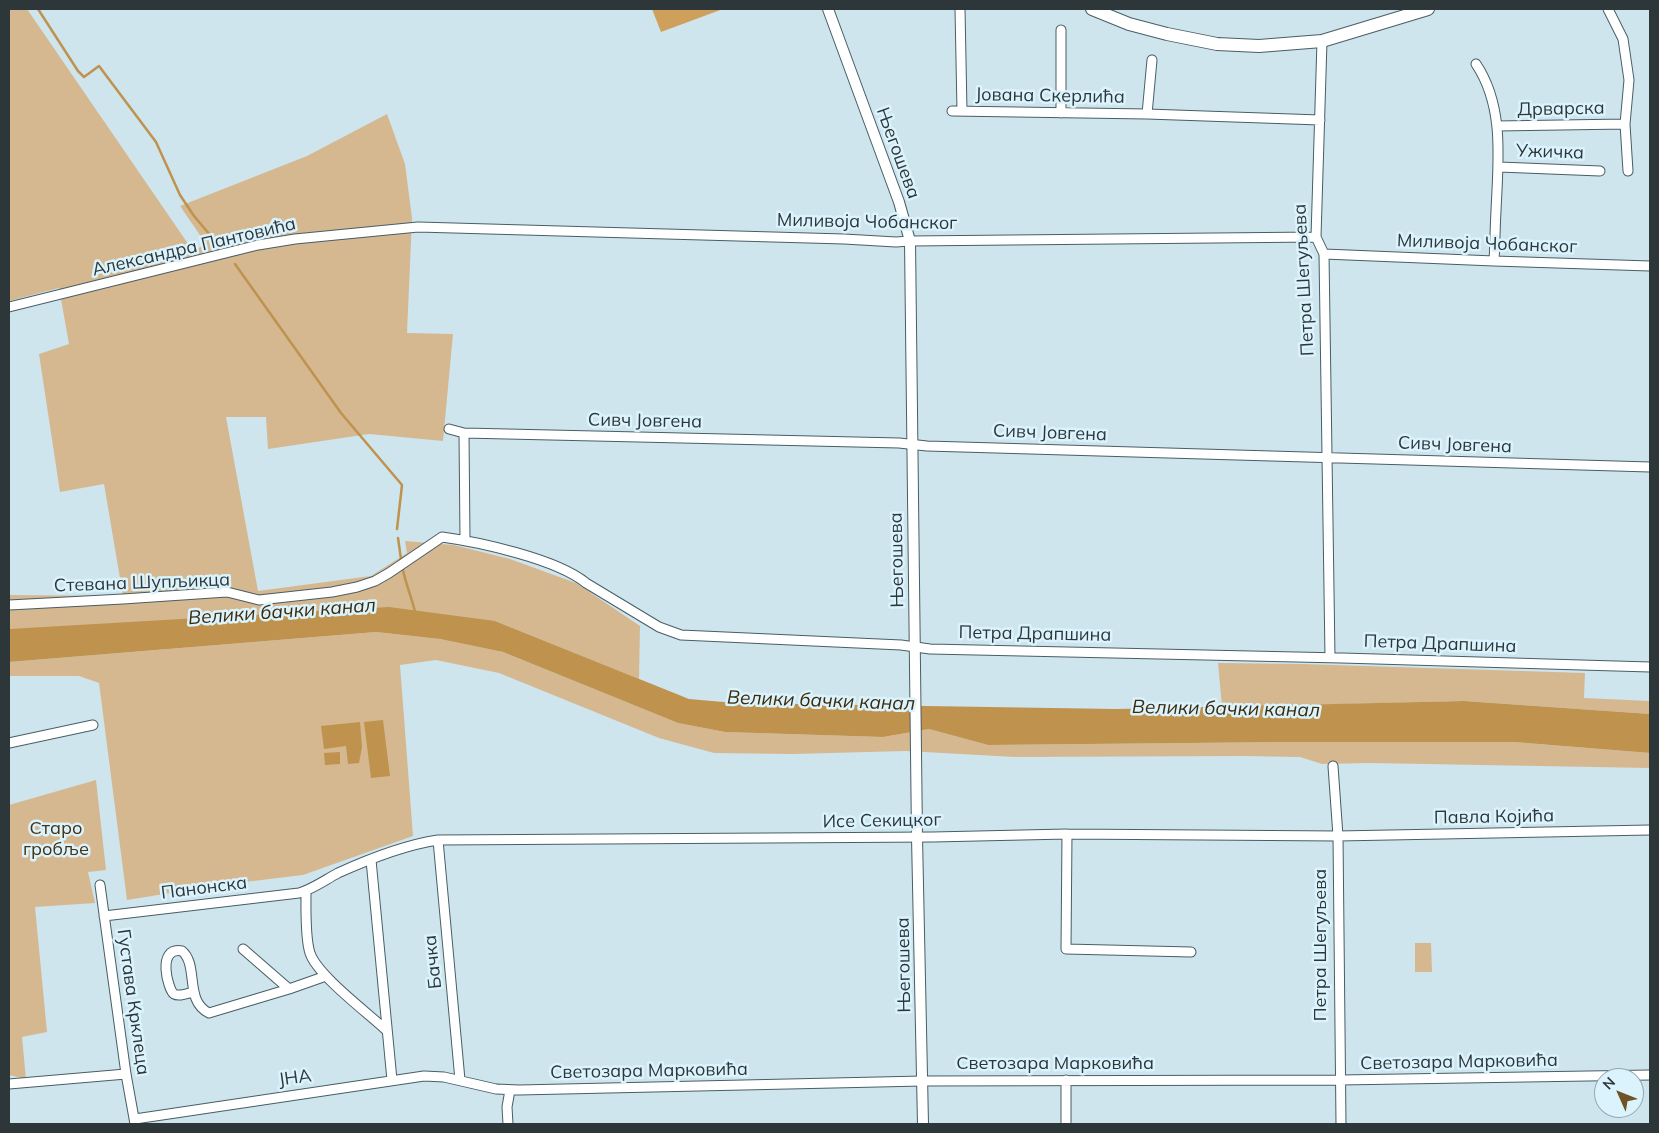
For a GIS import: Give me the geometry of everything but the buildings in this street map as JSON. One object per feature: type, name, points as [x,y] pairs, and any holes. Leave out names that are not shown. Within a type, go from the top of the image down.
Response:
[{"type":"main road","points":[[1092,9],[1136,26],[1167,34],[1217,44],[1259,46],[1322,41],[1428,9]]},
{"type":"street","name":"Његошева","points":[[828,9],[899,202],[910,241],[917,837],[923,1124]]},
{"type":"street","points":[[960,9],[962,111]]},
{"type":"street","points":[[1608,9],[1623,40],[1629,80],[1624,124],[1628,171]]},
{"type":"street","points":[[1061,30],[1061,113]]},
{"type":"street","name":"Петра Шегуљева","points":[[1322,41],[1316,237],[1324,254],[1330,657]]},
{"type":"street","name":"Јована Скерлића","points":[[1147,114],[1152,60]]},
{"type":"street","points":[[1476,64],[1483,73],[1494,107],[1497,126],[1499,166],[1494,261]]},
{"type":"street","name":"Јована Скерлића","points":[[952,111],[1147,114],[1320,120]]},
{"type":"street","name":"Дрварска","points":[[1497,126],[1624,124]]},
{"type":"street","name":"Ужичка","points":[[1499,166],[1600,171]]},
{"type":"street","name":"Миливоја Чобанског","points":[[418,227],[896,242],[1316,237]]},
{"type":"street","name":"Александра Пантовића","points":[[9,307],[258,245],[295,239],[418,227]]},
{"type":"street","name":"Миливоја Чобанског","points":[[1324,254],[1650,266]]},
{"type":"street","name":"Сивч Јовгена","points":[[449,429],[464,433],[912,444],[1650,467]]},
{"type":"street","points":[[464,433],[466,540]]},
{"type":"street","name":"Петра Драпшина","points":[[442,537],[466,540],[540,561],[578,576],[586,583],[659,627],[681,635],[915,647],[1650,667]]},
{"type":"street","name":"Стевана Шупљикца","points":[[9,605],[227,592],[259,600],[332,592],[374,581],[442,537]]},
{"type":"street","points":[[9,743],[93,725]]},
{"type":"street","name":"Петра Шегуљева","points":[[1333,766],[1338,836],[1341,1124]]},
{"type":"street","name":"Павла Којића","points":[[1338,836],[1650,830]]},
{"type":"street","points":[[1067,834],[1066,949],[1191,952]]},
{"type":"street","name":"Исе Секицког","points":[[428,842],[438,840],[917,837],[1067,834],[1338,836]]},
{"type":"street","name":"Бачка","points":[[438,840],[460,1080]]},
{"type":"street","name":"Панонска","points":[[104,916],[223,903],[306,891],[337,874],[371,860],[409,846],[428,842]]},
{"type":"street","points":[[371,860],[392,1080]]},
{"type":"street","name":"Густава Крклеца","points":[[100,885],[126,1074],[135,1122]]},
{"type":"street","points":[[306,891],[308,945],[312,959],[326,976],[386,1030]]},
{"type":"street","points":[[243,949],[289,989]]},
{"type":"street","points":[[194,992],[178,995],[173,994],[170,989],[166,962],[168,954],[172,951],[182,951],[187,956],[194,992],[200,1006],[209,1013],[326,976]]},
{"type":"street","points":[[9,1084],[126,1074]]},
{"type":"street","name":"Светозара Марковића","points":[[460,1080],[510,1090],[923,1081],[1340,1080],[1650,1075]]},
{"type":"street","name":"ЈНА","points":[[135,1122],[392,1080],[432,1076],[460,1080]]},
{"type":"street","points":[[1066,1080],[1066,1124]]},
{"type":"street","points":[[508,1124],[507,1107],[510,1090]]},
{"type":"green space","points":[[9,9],[27,9],[193,251],[206,244],[180,206],[307,156],[387,114],[405,164],[412,218],[407,333],[453,334],[443,441],[369,434],[268,449],[266,417],[226,417],[258,591],[371,576],[407,553],[405,541],[454,545],[510,559],[576,583],[640,626],[639,679],[495,621],[9,629],[9,595],[123,596],[104,484],[60,492],[39,354],[69,344],[59,288],[9,301]]},
{"type":"green space","points":[[376,632],[440,639],[503,652],[678,723],[725,732],[883,737],[929,729],[988,745],[1514,742],[1650,753],[1650,768],[1369,763],[1322,764],[1300,757],[1241,756],[1015,757],[906,751],[792,754],[714,753],[659,738],[499,673],[436,660],[400,665],[413,836],[303,875],[220,885],[127,900],[99,683],[79,676],[9,676],[9,662]]},
{"type":"green space","points":[[1218,663],[1585,673],[1584,698],[1650,701],[1650,714],[1464,701],[1222,707]]},
{"type":"green space","name":"Старо гробље","points":[[96,780],[106,870],[88,872],[95,903],[35,907],[47,1032],[22,1037],[26,1079],[9,1075],[9,805]]},
{"type":"green space","points":[[1415,943],[1431,943],[1432,972],[1415,972]]},
{"type":"shaded area","points":[[652,9],[723,9],[661,32]]},
{"type":"water","name":"Велики бачки канал","points":[[389,607],[495,621],[689,699],[735,703],[1116,709],[1464,701],[1650,714],[1650,753],[1514,742],[988,745],[929,729],[883,737],[725,732],[678,723],[503,652],[440,639],[376,632],[9,662],[9,629]]},
{"type":"water","points":[[383,720],[390,776],[371,778],[364,722]]},
{"type":"water","points":[[360,722],[362,747],[359,763],[348,764],[346,746],[324,749],[321,726]]},
{"type":"water","points":[[340,752],[340,764],[325,765],[324,753]]},
{"type":"waterway","points":[[38,9],[78,71],[84,77],[99,66],[156,142],[180,195],[194,216],[221,248]]},
{"type":"waterway","points":[[235,264],[341,413],[402,485],[397,529]]},
{"type":"waterway","points":[[398,538],[401,559]]},
{"type":"waterway","points":[[403,570],[415,612]]}]
